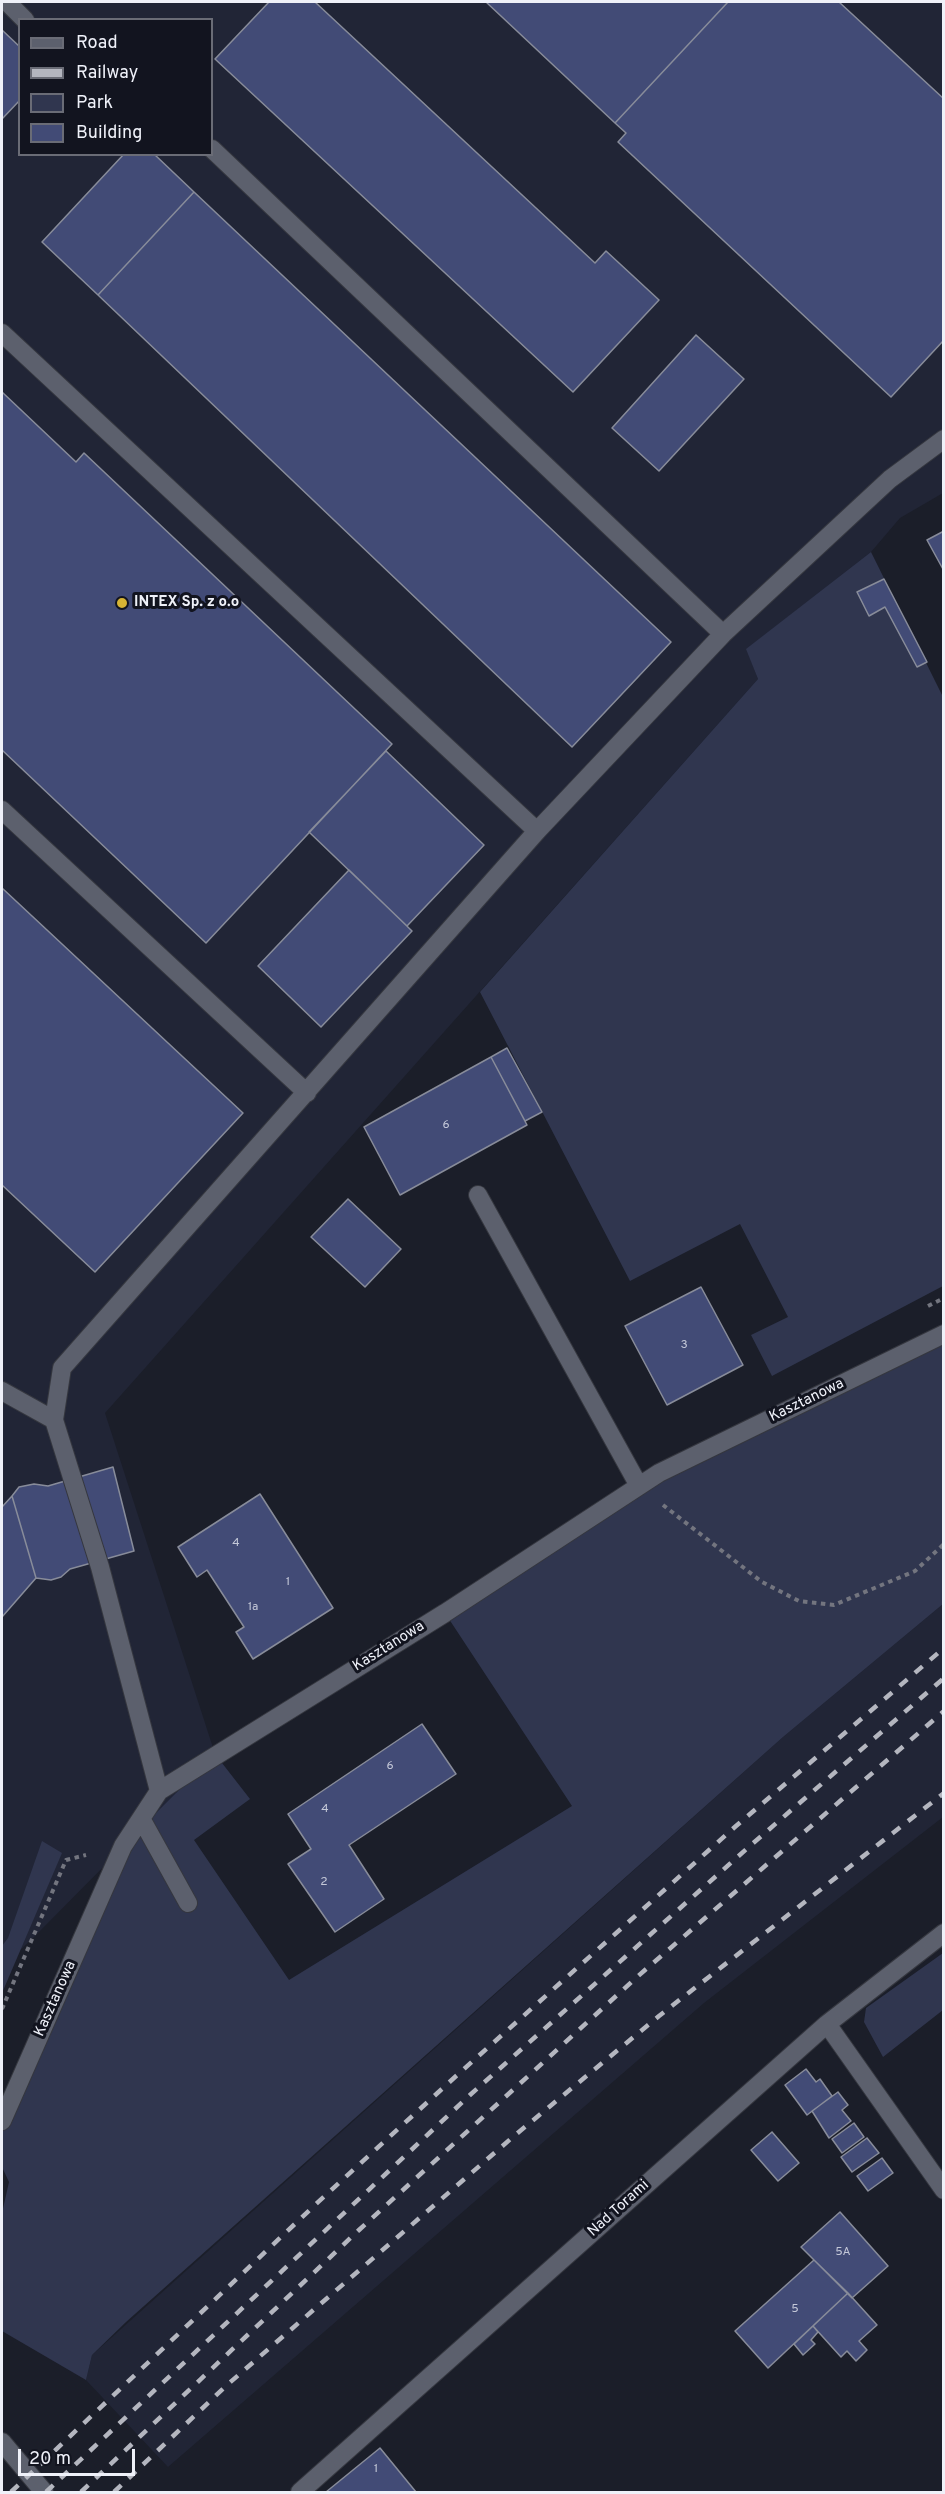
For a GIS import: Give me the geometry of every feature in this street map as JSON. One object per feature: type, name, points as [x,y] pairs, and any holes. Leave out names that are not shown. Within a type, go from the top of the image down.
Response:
[{"type":"street","points":[[7,2],[23,18]]},
{"type":"street","points":[[213,150],[723,634]]},
{"type":"street","points":[[2,333],[537,831]]},
{"type":"street","points":[[159,1791],[100,1567],[54,1420],[62,1368],[537,831],[723,634],[890,479],[944,439]]},
{"type":"street","points":[[2,810],[307,1093]]},
{"type":"street","points":[[478,1195],[639,1486]]},
{"type":"street","name":"Kasztanowa","points":[[2,2121],[123,1846],[159,1791],[445,1613],[659,1473],[944,1334]]},
{"type":"street","points":[[2,1391],[54,1420]]},
{"type":"street","points":[[142,1820],[188,1903]]},
{"type":"street","name":"Nad Torami","points":[[300,2493],[827,2024],[944,1933]]},
{"type":"street","points":[[827,2024],[944,2190]]},
{"type":"street","points":[[2,2442],[44,2493]]},
{"type":"path","points":[[639,1486],[762,1582],[799,1601],[834,1605],[915,1571],[944,1544]]},
{"type":"path","points":[[2,2009],[66,1860]]},
{"type":"shaded area","points":[[2,2],[943,2],[943,493],[900,518],[871,552],[747,649],[758,679],[105,1413],[215,1754],[2,1967]]},
{"type":"shaded area","points":[[943,1604],[943,1817],[704,2003],[168,2467],[86,2380],[92,2355],[783,1737]]},
{"type":"green space","points":[[871,552],[943,697],[943,1286],[772,1376],[751,1335],[788,1317],[740,1224],[630,1281],[480,992],[758,679],[746,649]]},
{"type":"green space","points":[[943,1334],[943,1604],[783,1737],[126,2322],[92,2355],[86,2380],[2,2331],[2,2213],[9,2182],[2,2167],[2,2121],[123,1846],[215,1754],[250,1799],[194,1840],[289,1980],[572,1806],[445,1613],[659,1473]]},
{"type":"green space","points":[[42,1841],[62,1853],[2,1993],[2,1946],[8,1938]]},
{"type":"green space","points":[[943,1953],[943,2010],[883,2057],[864,2022],[866,2008]]},
{"type":"building","points":[[269,2],[315,2],[595,263],[606,251],[659,300],[573,392],[215,59]]},
{"type":"building","points":[[486,2],[728,2],[615,123]]},
{"type":"building","points":[[728,2],[839,2],[944,99],[944,340],[891,397],[618,142],[626,133],[615,123]]},
{"type":"building","points":[[2,30],[18,45],[18,102],[2,119]]},
{"type":"building","points":[[122,156],[156,156],[194,192],[98,295],[42,242]]},
{"type":"building","points":[[194,192],[671,642],[572,747],[98,295]]},
{"type":"building","points":[[696,335],[744,379],[659,471],[612,428]]},
{"type":"building","name":"INTEX Sp. z o.o","points":[[2,392],[76,462],[84,453],[392,744],[206,943],[2,750]]},
{"type":"building","points":[[944,531],[944,571],[927,540]]},
{"type":"building","points":[[884,579],[927,662],[917,667],[885,607],[869,616],[857,592]]},
{"type":"building","points":[[386,751],[484,845],[407,926],[309,832]]},
{"type":"building","points":[[349,870],[412,931],[321,1027],[258,966]]},
{"type":"building","points":[[2,888],[243,1113],[95,1272],[2,1185]]},
{"type":"building","points":[[507,1048],[542,1112],[525,1121],[491,1057]]},
{"type":"building","points":[[491,1057],[527,1125],[400,1195],[364,1127]]},
{"type":"building","points":[[348,1199],[401,1249],[365,1287],[311,1237]]},
{"type":"building","points":[[701,1287],[743,1365],[667,1405],[625,1326]]},
{"type":"building","points":[[113,1467],[134,1551],[70,1569],[61,1577],[51,1580],[36,1578],[12,1496],[19,1487],[34,1484],[48,1486]]},
{"type":"building","points":[[260,1494],[333,1608],[253,1659],[236,1632],[244,1627],[207,1570],[197,1577],[178,1547]]},
{"type":"building","points":[[12,1496],[36,1578],[2,1617],[2,1507]]},
{"type":"building","points":[[422,1724],[456,1774],[349,1845],[384,1899],[335,1932],[288,1864],[311,1849],[288,1814]]},
{"type":"building","points":[[806,2069],[816,2082],[820,2079],[832,2096],[807,2115],[785,2085]]},
{"type":"building","points":[[838,2092],[848,2105],[842,2110],[851,2121],[829,2138],[812,2111]]},
{"type":"building","points":[[854,2123],[864,2137],[842,2153],[832,2139]]},
{"type":"building","points":[[772,2132],[799,2163],[778,2181],[751,2150]]},
{"type":"building","points":[[867,2138],[879,2153],[852,2172],[841,2157]]},
{"type":"building","points":[[882,2158],[893,2173],[868,2191],[857,2176]]},
{"type":"building","points":[[840,2212],[888,2266],[852,2298],[801,2247]]},
{"type":"building","points":[[814,2260],[848,2293],[768,2368],[735,2331]]},
{"type":"building","points":[[848,2293],[877,2325],[859,2341],[867,2350],[856,2361],[847,2351],[841,2357],[813,2326]]},
{"type":"building","points":[[813,2326],[818,2332],[811,2340],[815,2344],[803,2355],[794,2344]]},
{"type":"building","points":[[380,2448],[416,2492],[326,2492]]},
{"type":"railway","points":[[11,2492],[316,2204],[455,2077],[736,1826],[944,1648]]},
{"type":"railway","points":[[46,2492],[470,2095],[751,1845],[944,1678]]},
{"type":"railway","points":[[81,2492],[359,2230],[637,1977],[944,1711]]},
{"type":"railway","points":[[114,2492],[227,2385],[514,2136],[659,2016],[944,1793]]},
{"type":"place","name":"INTEX Sp. z o.o","points":[[122,603]]}]
